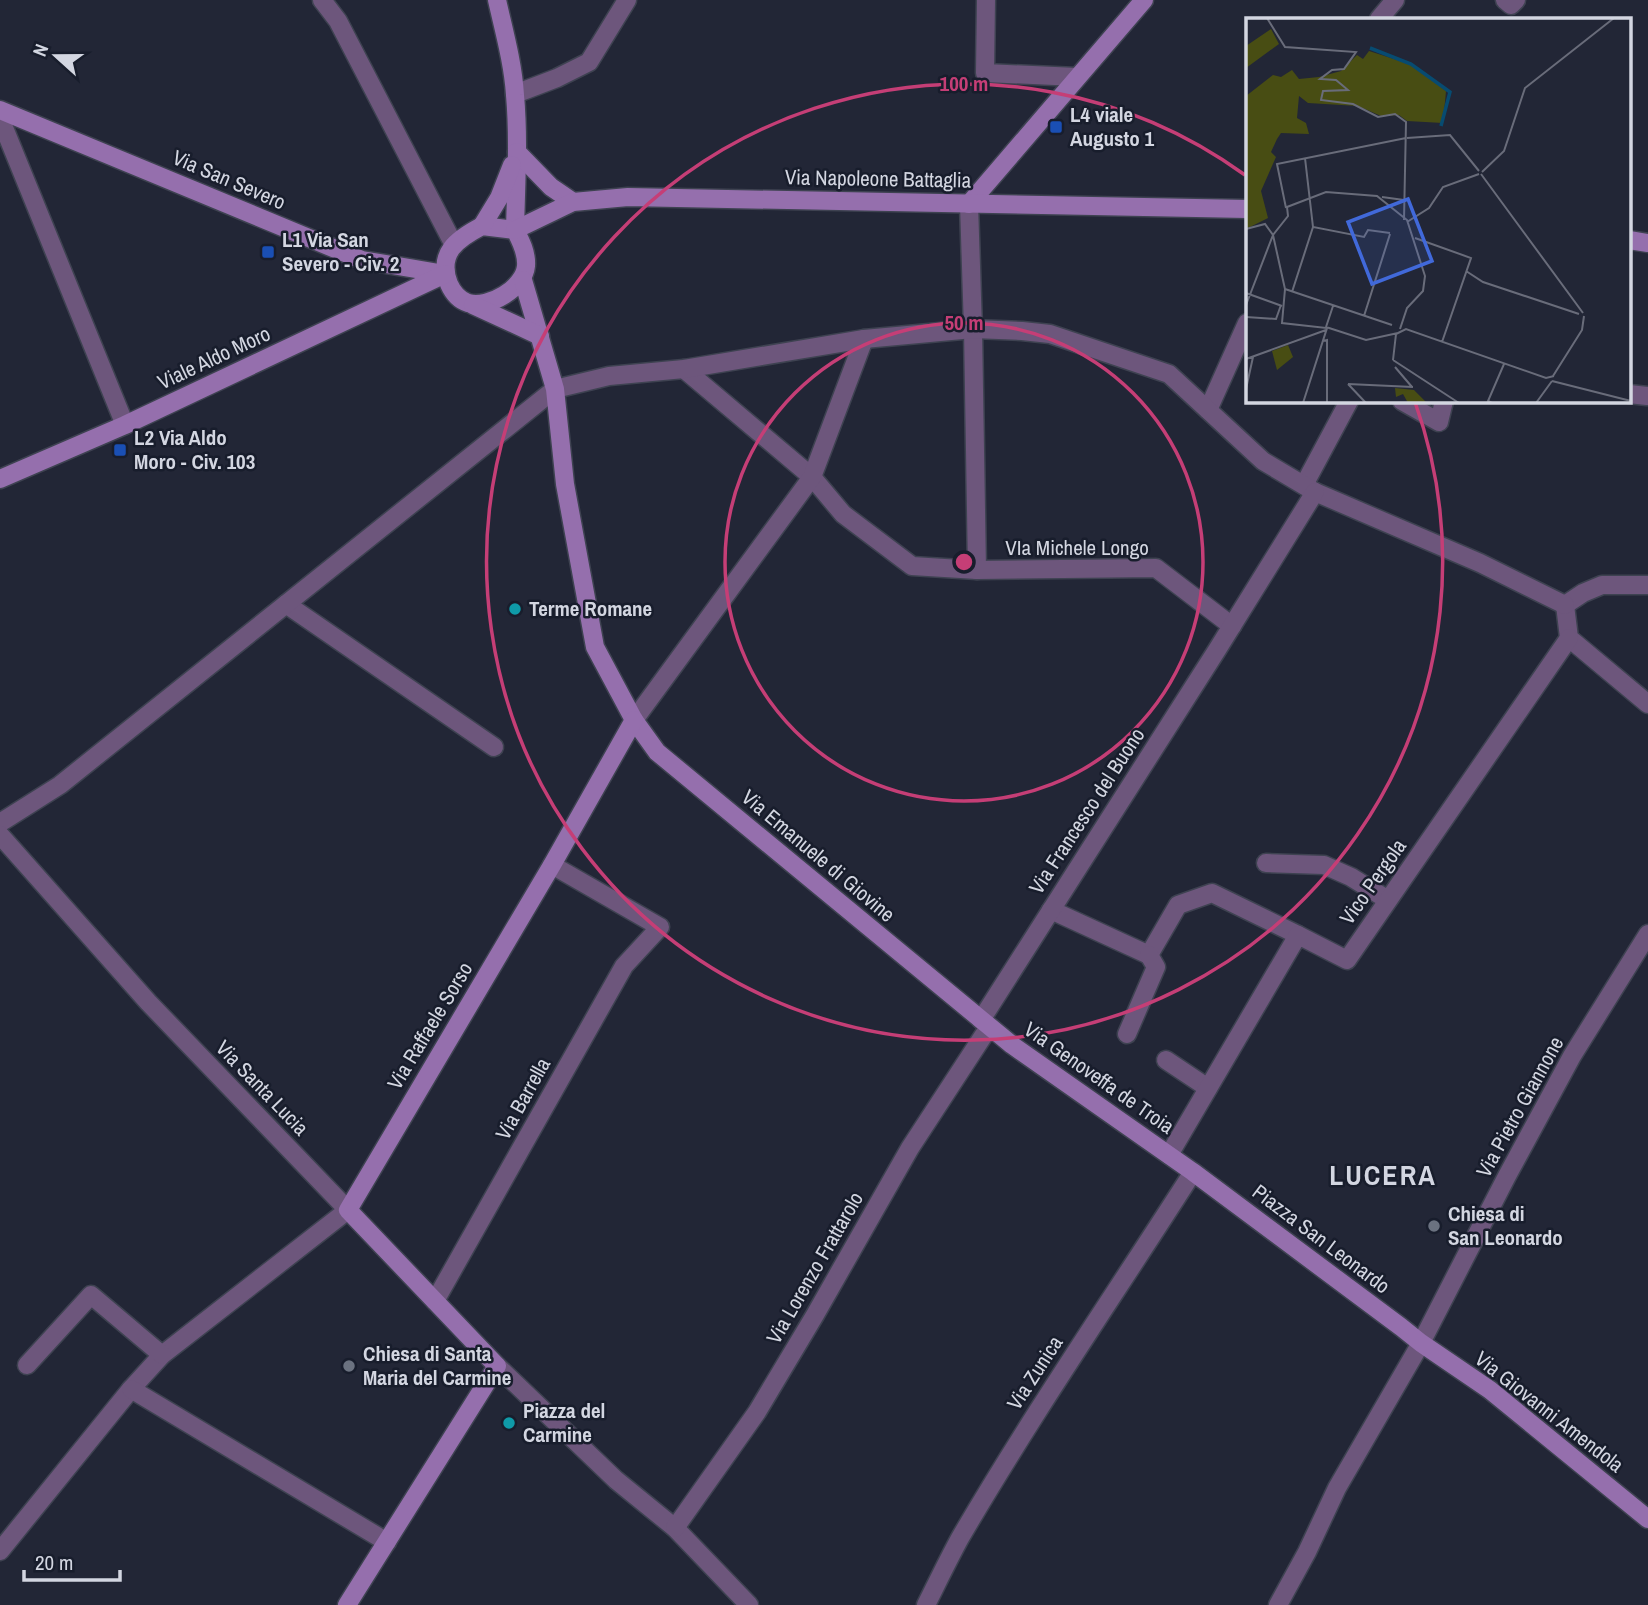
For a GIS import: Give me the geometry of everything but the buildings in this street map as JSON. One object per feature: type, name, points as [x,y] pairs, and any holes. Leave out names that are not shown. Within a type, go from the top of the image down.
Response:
[{"type":"street","points":[[322,0],[338,21],[454,245]]},
{"type":"street","points":[[471,304],[488,303],[523,280],[526,265],[523,244],[515,230],[515,94],[497,0]]},
{"type":"street","points":[[515,94],[589,62],[627,0]]},
{"type":"street","points":[[986,0],[985,73],[1077,77]]},
{"type":"street","points":[[977,570],[974,329],[969,204],[1144,0]]},
{"type":"street","points":[[1380,18],[1395,0]]},
{"type":"street","name":"Via San Severo","points":[[0,110],[362,260],[445,274]]},
{"type":"street","points":[[0,118],[125,425]]},
{"type":"street","points":[[517,152],[551,187],[573,202]]},
{"type":"street","points":[[517,152],[499,198],[482,226],[454,245],[445,260],[445,274],[452,292],[461,300],[540,336]]},
{"type":"street","name":"Via Napoleone Battaglia","points":[[515,230],[573,202],[628,197],[1246,209]]},
{"type":"street","points":[[482,226],[515,230]]},
{"type":"street","name":"Viale Aldo Moro","points":[[0,480],[125,425],[445,274]]},
{"type":"street","name":"Via Emanuele di Giovine","points":[[523,280],[555,389],[565,484],[595,647],[634,720],[657,752],[985,1023]]},
{"type":"street","points":[[1208,410],[1246,325]]},
{"type":"street","points":[[0,822],[60,785],[555,389],[609,376],[684,369],[864,339],[974,329],[1050,334],[1169,374],[1263,461],[1310,489],[1480,563],[1566,605]]},
{"type":"street","points":[[634,720],[812,477],[864,339]]},
{"type":"street","name":"VIa Michele Longo","points":[[684,369],[812,477],[843,514],[912,566],[977,570],[1156,568],[1232,626]]},
{"type":"street","name":"Via Francesco del Buono","points":[[985,1023],[1051,910],[1232,626],[1310,489],[1349,402]]},
{"type":"street","points":[[1404,402],[1439,422],[1444,402]]},
{"type":"street","points":[[1566,605],[1583,593],[1602,585],[1648,585]]},
{"type":"street","points":[[286,604],[494,747]]},
{"type":"street","points":[[1566,605],[1569,638],[1648,704]]},
{"type":"street","name":"Vico Pergola","points":[[1298,934],[1347,960],[1569,638]]},
{"type":"street","name":"Via Raffaele Sorso","points":[[348,1210],[552,865],[634,720]]},
{"type":"street","name":"Via Santa Lucia","points":[[0,835],[148,1002],[497,1366]]},
{"type":"street","points":[[1266,863],[1324,865],[1351,877],[1388,900]]},
{"type":"street","name":"Via Barrella","points":[[435,1301],[624,966],[660,927],[552,865]]},
{"type":"street","points":[[1149,955],[1178,905],[1212,893],[1298,934],[1169,1155]]},
{"type":"street","points":[[1051,910],[1149,955],[1156,967],[1127,1034]]},
{"type":"street","name":"Via Pietro Giannone","points":[[1278,1605],[1338,1488],[1421,1343],[1572,1056],[1648,934]]},
{"type":"street","name":"Via Genoveffa de Troia","points":[[985,1023],[1012,1045],[1193,1172]]},
{"type":"street","name":"Via Lorenzo Frattarolo","points":[[675,1528],[757,1412],[985,1023]]},
{"type":"street","points":[[1166,1060],[1208,1088]]},
{"type":"street","name":"Piazza San Leonardo","points":[[1193,1172],[1421,1343]]},
{"type":"street","name":"Via Zunica","points":[[926,1605],[960,1539],[1050,1391],[1193,1172]]},
{"type":"street","points":[[0,1550],[131,1389],[162,1355],[348,1210]]},
{"type":"street","points":[[27,1365],[91,1294],[162,1355]]},
{"type":"street","name":"Via Giovanni Amendola","points":[[1421,1343],[1490,1390],[1648,1518]]},
{"type":"street","points":[[347,1605],[497,1366],[616,1480],[675,1528],[750,1605]]},
{"type":"street","points":[[131,1389],[387,1542]]},
{"type":"place","name":"L4 viale Augusto 1","points":[[1056,127]]},
{"type":"place","name":"L1 Via San Severo - Civ. 2","points":[[268,252]]},
{"type":"place","name":"L2 Via Aldo Moro - Civ. 103","points":[[120,450]]},
{"type":"place","name":"Terme Romane","points":[[515,609]]},
{"type":"place","name":"Chiesa di San Leonardo","points":[[1434,1226]]},
{"type":"place","name":"Chiesa di Santa Maria del Carmine","points":[[349,1366]]},
{"type":"place","name":"Piazza del Carmine","points":[[509,1423]]},
{"type":"district","name":"LUCERA","points":[[1383,1175]]}]
